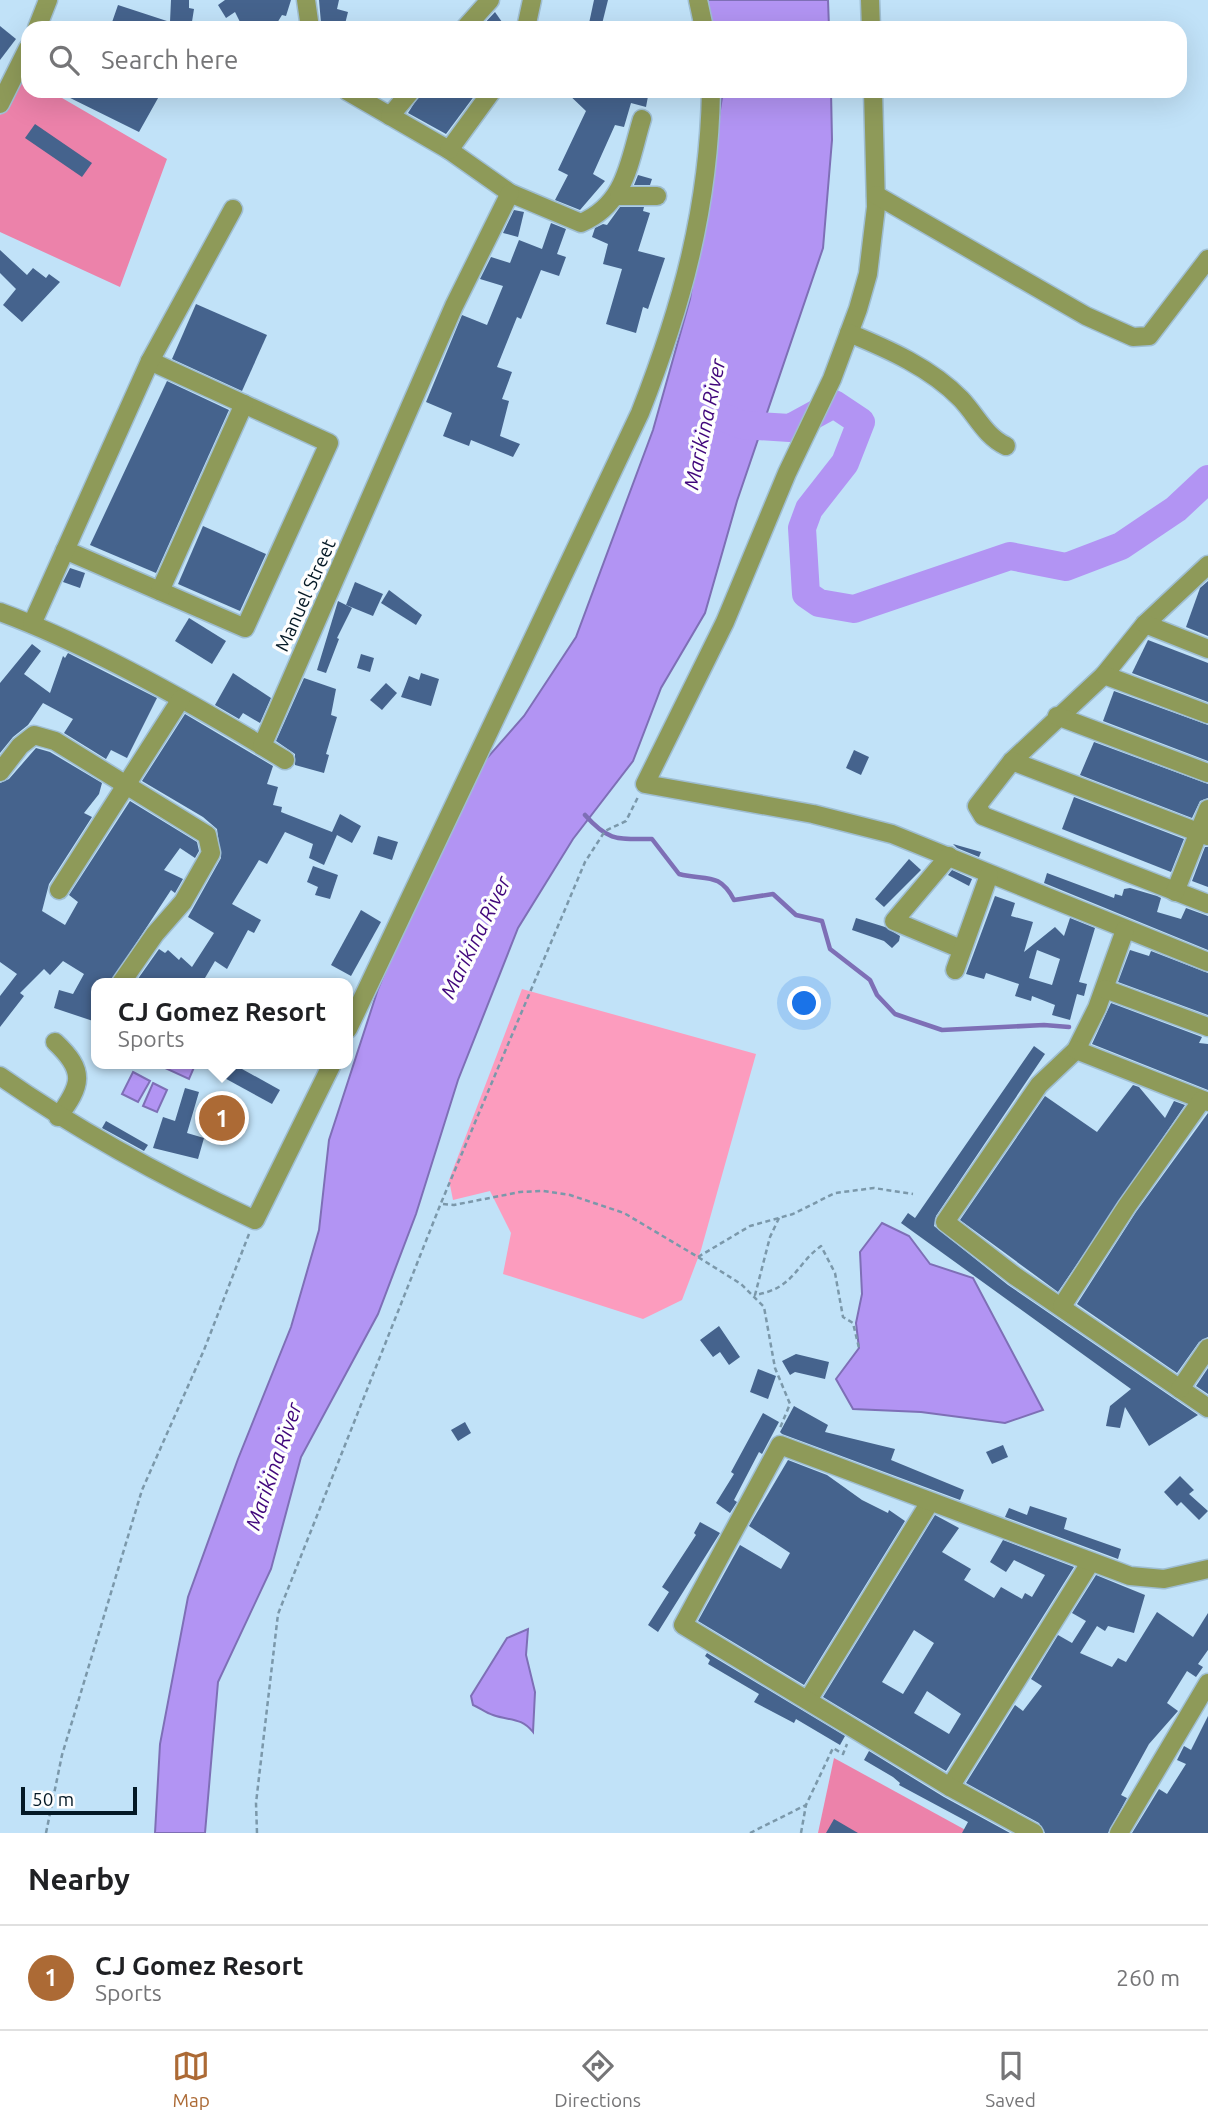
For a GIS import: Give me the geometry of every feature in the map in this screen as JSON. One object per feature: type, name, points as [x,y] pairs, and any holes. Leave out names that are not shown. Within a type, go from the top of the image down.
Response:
[{"type":"street","points":[[40,21],[48,0]]},
{"type":"street","points":[[306,0],[309,21]]},
{"type":"street","points":[[471,21],[490,0]]},
{"type":"street","points":[[528,21],[532,0]]},
{"type":"street","points":[[698,0],[702,21]]},
{"type":"street","points":[[870,0],[871,21]]},
{"type":"street","points":[[0,104],[21,61]]},
{"type":"street","points":[[359,98],[449,150],[510,193],[575,223],[581,223],[596,215],[619,195],[642,119]]},
{"type":"street","points":[[390,116],[405,98]]},
{"type":"street","points":[[449,150],[487,98]]},
{"type":"street","points":[[353,1018],[640,413],[667,344],[696,243],[710,133],[710,98]]},
{"type":"street","points":[[873,98],[876,195],[868,274],[849,333],[832,379],[725,622],[645,784],[854,822],[949,856],[1208,962]]},
{"type":"street","name":"Manuel Street","points":[[262,746],[454,306],[510,193]]},
{"type":"street","points":[[619,195],[657,196]]},
{"type":"street","points":[[876,195],[1086,316],[1133,337],[1149,336],[1208,259]]},
{"type":"street","points":[[32,624],[150,361],[233,209]]},
{"type":"street","points":[[849,333],[918,366],[961,398],[994,440],[1006,446]]},
{"type":"street","points":[[65,550],[245,628],[312,480],[328,443],[150,361]]},
{"type":"street","points":[[159,591],[244,404]]},
{"type":"street","points":[[1208,565],[1145,624],[1104,675],[1057,716],[1012,761],[978,801],[981,815],[1208,904]]},
{"type":"street","points":[[1191,579],[1208,585]]},
{"type":"street","points":[[0,612],[32,624],[181,699],[285,760]]},
{"type":"street","points":[[1145,624],[1208,649]]},
{"type":"street","points":[[1104,675],[1208,714]]},
{"type":"street","points":[[59,890],[181,699]]},
{"type":"street","points":[[1057,716],[1208,773]]},
{"type":"street","points":[[0,772],[20,746],[34,735],[55,741],[207,835],[211,853],[183,902],[155,934],[124,978]]},
{"type":"street","points":[[1012,761],[1203,835]]},
{"type":"street","points":[[1175,892],[1203,835],[1208,809]]},
{"type":"street","points":[[949,856],[894,921],[961,949]]},
{"type":"street","points":[[954,970],[989,874]]},
{"type":"street","points":[[1125,930],[1105,989],[1076,1050],[1039,1085],[945,1222],[1208,1408]]},
{"type":"street","points":[[1105,989],[1208,1027]]},
{"type":"street","points":[[55,1042],[70,1056],[78,1072],[77,1091],[58,1117]]},
{"type":"street","points":[[1062,1306],[1127,1206],[1205,1101],[1076,1050]]},
{"type":"street","points":[[0,1076],[58,1117],[153,1172],[255,1220],[330,1069]]},
{"type":"street","points":[[1180,1389],[1208,1348]]},
{"type":"street","points":[[1034,1833],[950,1787],[683,1625],[780,1445],[1130,1576],[1164,1578],[1208,1569]]},
{"type":"street","points":[[807,1700],[930,1502]]},
{"type":"street","points":[[950,1787],[1090,1563]]},
{"type":"street","points":[[1119,1833],[1208,1683]]},
{"type":"path","points":[[257,1833],[256,1803],[278,1614],[441,1203],[595,842],[605,831],[626,821],[645,784]]},
{"type":"path","points":[[698,1257],[750,1226],[793,1214],[835,1193],[874,1188],[913,1194]]},
{"type":"path","points":[[441,1203],[454,1205],[520,1192],[543,1191],[570,1195],[624,1213],[755,1295],[764,1307],[775,1368],[790,1404],[780,1424],[780,1445]]},
{"type":"path","points":[[755,1295],[770,1237],[779,1218]]},
{"type":"path","points":[[46,1833],[62,1755],[142,1490],[204,1350],[255,1220]]},
{"type":"path","points":[[755,1295],[768,1292],[792,1279],[810,1254],[821,1245],[835,1273],[843,1317],[853,1323],[859,1348]]},
{"type":"path","points":[[801,1833],[806,1805],[833,1748],[843,1754],[854,1728]]},
{"type":"path","points":[[750,1833],[806,1805]]},
{"type":"shaded area","points":[[21,79],[21,98],[62,98],[167,159],[120,287],[0,232],[0,115]]},
{"type":"shaded area","points":[[522,989],[756,1054],[701,1250],[682,1300],[643,1319],[503,1274],[511,1233],[490,1191],[453,1200],[449,1180]]},
{"type":"shaded area","points":[[834,1758],[971,1833],[818,1833]]},
{"type":"water","points":[[701,0],[828,0],[829,21],[708,21]]},
{"type":"water","name":"Marikina River","points":[[722,98],[831,98],[832,140],[823,248],[737,501],[705,613],[661,688],[633,761],[573,839],[518,928],[458,1080],[416,1214],[378,1314],[301,1457],[271,1569],[218,1682],[205,1833],[155,1833],[160,1744],[188,1597],[238,1459],[291,1327],[319,1230],[329,1140],[378,989],[425,876],[473,774],[524,716],[576,637],[653,430],[690,299]]},
{"type":"water","points":[[167,1069],[193,1069],[189,1079]]},
{"type":"water","points":[[133,1072],[150,1081],[138,1102],[122,1094]]},
{"type":"water","points":[[153,1083],[167,1090],[157,1112],[143,1106]]},
{"type":"water","points":[[882,1223],[909,1236],[930,1264],[973,1278],[1043,1410],[1005,1423],[921,1412],[853,1409],[836,1379],[859,1348],[856,1323],[862,1294],[860,1252]]},
{"type":"water","points":[[528,1629],[526,1655],[535,1692],[533,1732],[520,1722],[490,1714],[473,1705],[471,1696],[507,1638]]},
{"type":"building","points":[[171,0],[189,0],[189,8],[194,9],[192,21],[170,21]]},
{"type":"building","points":[[225,0],[291,0],[286,16],[282,15],[278,21],[240,21],[235,12],[226,18],[218,5]]},
{"type":"building","points":[[319,0],[339,0],[337,9],[348,12],[346,21],[321,21]]},
{"type":"building","points":[[594,0],[608,0],[603,21],[590,21]]},
{"type":"building","points":[[118,5],[167,21],[112,21]]},
{"type":"building","points":[[495,12],[501,21],[487,21]]},
{"type":"building","points":[[0,26],[16,39],[0,60]]},
{"type":"building","points":[[70,98],[158,98],[139,132]]},
{"type":"building","points":[[418,98],[473,98],[446,134],[408,113]]},
{"type":"building","points":[[572,98],[648,98],[646,107],[631,103],[624,127],[615,125],[593,174],[605,181],[580,210],[555,200],[568,175],[558,170],[586,111]]},
{"type":"building","points":[[35,124],[92,163],[82,177],[25,138]]},
{"type":"building","points":[[638,175],[652,179],[650,185],[634,185]]},
{"type":"building","points":[[620,207],[644,207],[643,211],[650,213],[638,251],[665,258],[648,309],[643,307],[636,333],[606,324],[622,269],[603,264],[608,244],[592,237],[595,228],[607,225]]},
{"type":"building","points":[[514,210],[524,212],[518,237],[503,233]]},
{"type":"building","points":[[551,223],[566,229],[557,254],[566,257],[559,276],[541,270],[521,319],[517,317],[497,367],[512,372],[502,399],[509,401],[500,436],[520,444],[513,457],[471,440],[469,446],[443,436],[452,413],[426,402],[462,315],[487,325],[503,286],[480,279],[491,257],[510,263],[519,240],[542,249]]},
{"type":"building","points":[[0,250],[27,275],[33,268],[46,278],[49,274],[60,282],[22,322],[3,305],[16,289],[0,273]]},
{"type":"building","points":[[196,304],[267,335],[242,391],[172,359]]},
{"type":"building","points":[[167,381],[229,410],[156,573],[90,545]]},
{"type":"building","points":[[203,526],[266,554],[240,611],[178,584]]},
{"type":"building","points":[[70,568],[85,573],[80,588],[63,582]]},
{"type":"building","points":[[1208,581],[1208,636],[1186,627],[1200,588]]},
{"type":"building","points":[[355,582],[383,594],[373,616],[346,605]]},
{"type":"building","points":[[389,590],[422,615],[416,625],[381,603]]},
{"type":"building","points":[[338,601],[352,608],[337,638],[339,639],[326,673],[317,670]]},
{"type":"building","points":[[189,618],[226,641],[212,664],[175,641]]},
{"type":"building","points":[[1148,640],[1208,663],[1208,702],[1132,673]]},
{"type":"building","points":[[32,644],[41,651],[24,674],[50,693],[63,656],[65,658],[68,653],[157,698],[127,758],[111,750],[106,759],[64,733],[73,719],[43,703],[28,725],[13,737],[0,753],[0,683]]},
{"type":"building","points":[[361,654],[374,658],[370,672],[357,668]]},
{"type":"building","points":[[233,673],[271,698],[260,723],[243,713],[239,719],[215,705]]},
{"type":"building","points":[[421,673],[439,679],[431,706],[401,697],[409,676],[419,680]]},
{"type":"building","points":[[304,678],[336,689],[331,715],[337,717],[326,754],[329,755],[324,773],[295,765],[295,754],[276,741]]},
{"type":"building","points":[[386,683],[397,693],[382,710],[370,700]]},
{"type":"building","points":[[1114,691],[1208,725],[1208,761],[1103,721]]},
{"type":"building","points":[[185,714],[273,766],[267,784],[278,787],[273,805],[282,807],[281,812],[332,832],[340,814],[361,826],[352,843],[337,835],[324,865],[309,858],[313,844],[285,832],[267,864],[259,860],[232,904],[261,920],[254,933],[248,930],[227,969],[215,961],[205,978],[139,978],[159,949],[165,953],[168,950],[179,960],[181,957],[192,967],[214,933],[188,917],[221,858],[217,829],[203,817],[142,781]]},
{"type":"building","points":[[1094,742],[1208,784],[1208,798],[1200,801],[1192,818],[1080,775]]},
{"type":"building","points":[[36,748],[50,752],[102,783],[99,794],[84,813],[92,817],[49,884],[42,911],[65,925],[78,902],[69,895],[130,801],[197,842],[199,851],[195,858],[180,848],[164,870],[183,879],[175,893],[171,890],[113,978],[91,978],[91,1020],[54,1008],[59,990],[73,994],[84,974],[63,961],[50,975],[44,969],[20,993],[24,996],[0,1027],[0,996],[17,974],[0,962],[0,783],[9,779]]},
{"type":"building","points":[[854,750],[869,757],[861,775],[846,768]]},
{"type":"building","points":[[1074,797],[1184,839],[1171,872],[1062,829]]},
{"type":"building","points":[[378,836],[398,842],[392,860],[373,854]]},
{"type":"building","points":[[953,844],[981,852],[979,857]]},
{"type":"building","points":[[1205,847],[1208,847],[1208,887],[1192,881]]},
{"type":"building","points":[[909,859],[921,870],[884,907],[875,899]]},
{"type":"building","points":[[313,866],[338,875],[330,899],[315,895],[318,887],[307,882]]},
{"type":"building","points":[[952,870],[972,879],[969,886],[948,875]]},
{"type":"building","points":[[1047,873],[1114,898],[1115,894],[1122,896],[1124,889],[1130,888],[1157,896],[1161,898],[1157,912],[1181,919],[1186,908],[1208,916],[1208,950],[1044,883]]},
{"type":"building","points":[[995,896],[1015,903],[1011,916],[1033,922],[1024,952],[1055,927],[1064,936],[1070,918],[1095,928],[1079,982],[1087,984],[1084,996],[1077,994],[1070,1020],[1052,1015],[1055,1005],[1032,996],[1031,1001],[1015,996],[1019,984],[986,973],[984,979],[966,974]],"holes":[[[1037,950],[1060,959],[1052,985],[1029,978]]]},
{"type":"building","points":[[361,910],[381,922],[351,976],[331,965]]},
{"type":"building","points":[[856,918],[885,927],[900,936],[899,941],[892,948],[884,941],[852,930]]},
{"type":"building","points":[[1130,950],[1149,956],[1151,951],[1208,973],[1208,1015],[1118,982]]},
{"type":"building","points":[[1111,1003],[1202,1037],[1199,1043],[1208,1044],[1208,1090],[1092,1044]]},
{"type":"building","points":[[1034,1046],[1045,1054],[936,1216],[934,1226],[1008,1285],[1198,1415],[1149,1446],[1125,1407],[1120,1428],[1106,1426],[1110,1406],[1131,1389],[901,1223],[908,1213],[915,1218]]},
{"type":"building","points":[[222,1069],[242,1069],[280,1090],[272,1104],[219,1075]]},
{"type":"building","points":[[1133,1085],[1139,1087],[1165,1118],[1174,1101],[1185,1105],[1058,1292],[960,1220],[1045,1096],[1097,1132]]},
{"type":"building","points":[[185,1088],[199,1092],[187,1133],[204,1138],[198,1159],[153,1148],[163,1117],[175,1121]]},
{"type":"building","points":[[1208,1113],[1208,1337],[1199,1342],[1177,1373],[1077,1304],[1136,1212]]},
{"type":"building","points":[[106,1121],[148,1145],[144,1151],[102,1128]]},
{"type":"building","points":[[719,1326],[740,1357],[729,1365],[720,1352],[713,1357],[700,1340]]},
{"type":"building","points":[[796,1354],[829,1362],[825,1379],[795,1372],[790,1375],[782,1361]]},
{"type":"building","points":[[1208,1368],[1208,1394],[1196,1386]]},
{"type":"building","points":[[758,1369],[776,1376],[768,1399],[750,1392]]},
{"type":"building","points":[[794,1406],[828,1425],[825,1432],[895,1449],[891,1460],[964,1490],[960,1500],[782,1434],[780,1432]]},
{"type":"building","points":[[763,1413],[779,1422],[762,1454],[759,1452],[730,1513],[716,1503],[734,1474],[731,1472]]},
{"type":"building","points":[[465,1422],[471,1433],[458,1441],[451,1430]]},
{"type":"building","points":[[1003,1445],[1008,1457],[992,1464],[986,1452]]},
{"type":"building","points":[[788,1460],[827,1475],[862,1500],[888,1513],[889,1510],[905,1521],[804,1685],[698,1621],[740,1545],[781,1569],[790,1553],[749,1526]]},
{"type":"building","points":[[1180,1476],[1194,1490],[1189,1494],[1208,1511],[1199,1520],[1181,1502],[1177,1506],[1164,1492]]},
{"type":"building","points":[[1030,1506],[1067,1518],[1064,1529],[1121,1549],[1118,1559],[1005,1517],[1009,1508],[1027,1515]]},
{"type":"building","points":[[935,1515],[959,1528],[942,1552],[971,1569],[964,1580],[994,1598],[1001,1587],[1022,1599],[1025,1593],[1032,1597],[1045,1575],[1014,1560],[1006,1572],[990,1562],[1003,1540],[1074,1567],[946,1771],[823,1697]],"holes":[[[914,1630],[934,1643],[903,1694],[882,1682]],[[927,1691],[961,1714],[949,1734],[914,1713]]]},
{"type":"building","points":[[700,1522],[720,1533],[658,1632],[648,1625],[669,1592],[662,1587],[696,1535],[694,1533]]},
{"type":"building","points":[[1096,1575],[1145,1595],[1134,1633],[1108,1626],[1105,1631],[1097,1626],[1080,1653],[1112,1667],[1118,1658],[1126,1662],[1157,1612],[1193,1637],[1208,1613],[1208,1650],[1198,1664],[1203,1667],[1196,1677],[1187,1671],[1167,1703],[1178,1711],[1149,1744],[1121,1795],[1127,1798],[1108,1833],[1045,1833],[1039,1823],[966,1783],[1015,1705],[1023,1711],[1042,1686],[1031,1679],[1058,1635],[1072,1643],[1086,1621],[1072,1613]]},
{"type":"building","points":[[707,1653],[845,1736],[840,1745],[796,1719],[794,1723],[754,1702],[759,1694],[708,1664],[710,1660],[705,1656]]},
{"type":"building","points":[[1208,1716],[1208,1833],[1132,1833],[1159,1789],[1167,1794],[1186,1764],[1177,1760],[1184,1746],[1191,1750]]},
{"type":"building","points":[[869,1751],[1010,1833],[962,1833],[968,1822],[899,1785],[893,1777],[864,1760]]},
{"type":"building","points":[[834,1819],[858,1833],[826,1833]]},
{"type":"waterway","name":"Marikina River","points":[[725,418],[742,425],[790,428],[834,404],[861,422],[845,463],[809,509],[802,528],[806,594],[819,603],[854,609],[1010,556],[1066,567],[1121,546],[1176,509],[1208,479]]},
{"type":"waterway","points":[[585,815],[601,830],[615,837],[652,839],[679,874],[717,881],[734,900],[773,894],[796,915],[822,921],[830,949],[870,980],[877,995],[895,1014],[942,1030],[1044,1025],[1069,1027]]},
{"type":"place","name":"CJ Gomez Resort","points":[[222,1118]]}]
